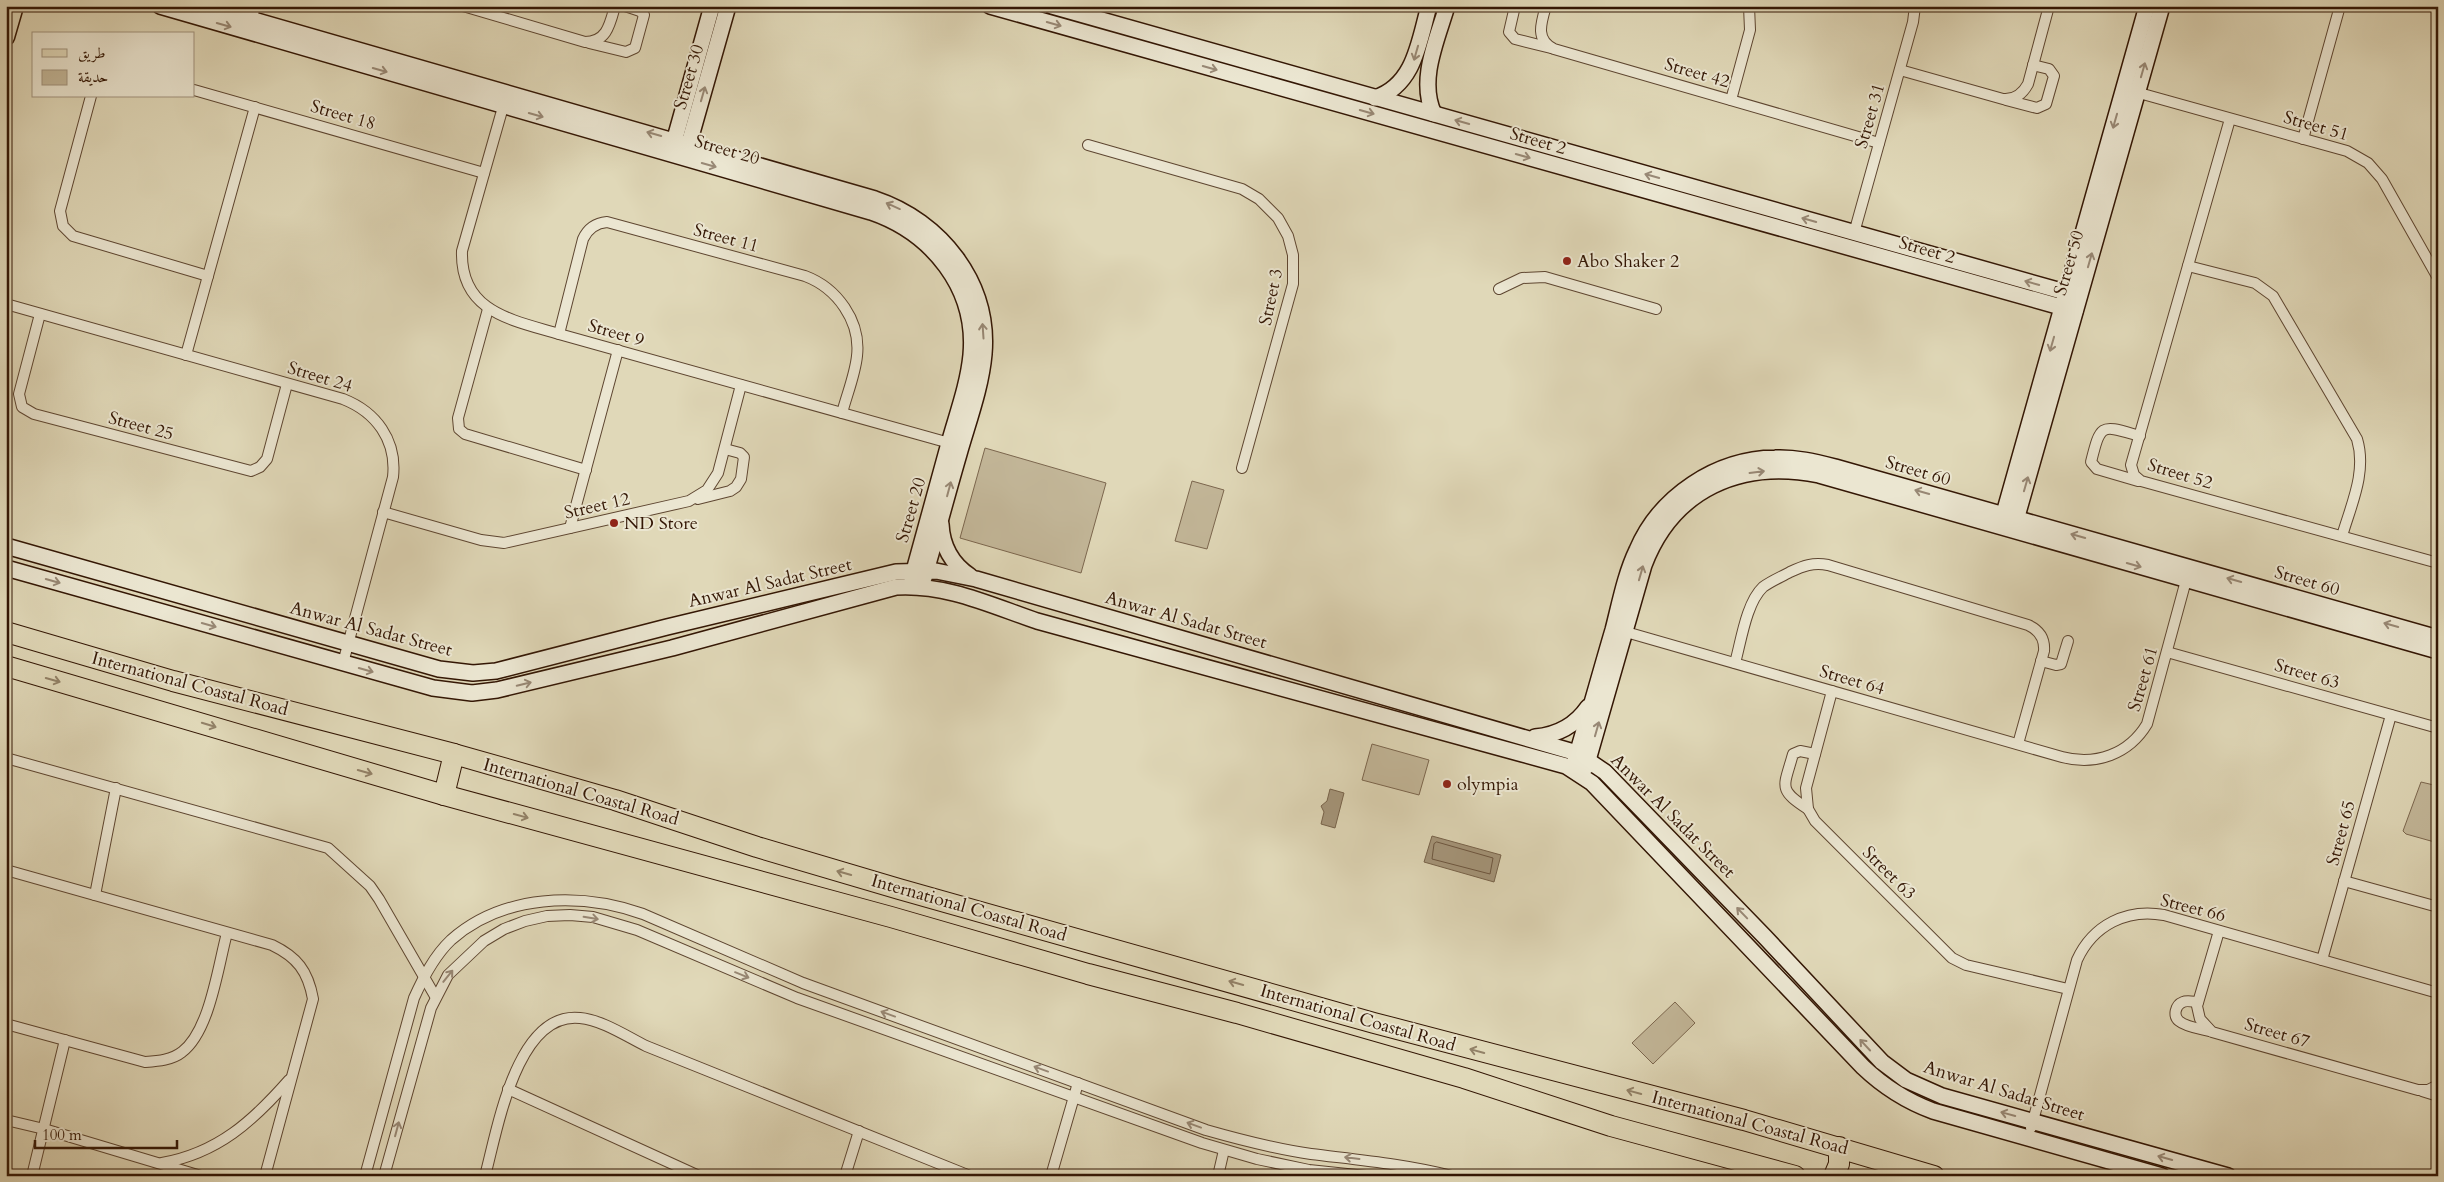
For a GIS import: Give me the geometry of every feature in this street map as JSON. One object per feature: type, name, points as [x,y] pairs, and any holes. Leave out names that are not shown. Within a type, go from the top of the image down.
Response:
[{"type":"highway","name":"International Coastal Road","points":[[6,632],[182,683],[454,754],[614,800],[757,847],[899,889],[1374,1023],[1839,1147],[1934,1176]]},
{"type":"highway","name":"International Coastal Road","points":[[6,666],[444,795],[891,917],[1088,974],[1237,1013],[1464,1078],[1611,1126],[1795,1176]]},
{"type":"highway","points":[[444,795],[454,754]]},
{"type":"highway","points":[[1834,1176],[1839,1164],[1839,1147]]},
{"type":"highway","points":[[1845,1176],[1849,1160],[1859,1153]]},
{"type":"main road","points":[[6,37],[15,9]]},
{"type":"street","name":"Street 20","points":[[160,6],[252,19]]},
{"type":"street","name":"Street 20","points":[[206,6],[505,99],[687,151],[883,216],[916,234],[934,250],[958,283],[967,307],[971,329],[970,367],[942,514],[920,570]]},
{"type":"street","points":[[463,6],[626,52],[633,50],[636,46],[644,17],[640,11],[625,6]]},
{"type":"street","points":[[586,42],[596,41],[607,33],[615,6]]},
{"type":"street","name":"Street 30","points":[[672,147],[712,6]]},
{"type":"street","name":"Street 30","points":[[687,151],[728,6]]},
{"type":"street","name":"Street 2","points":[[990,6],[2069,309]]},
{"type":"street","name":"Street 2","points":[[1052,6],[2073,294]]},
{"type":"street","points":[[1375,98],[1394,89],[1408,73],[1429,6]]},
{"type":"street","points":[[1434,114],[1427,93],[1427,78],[1447,6]]},
{"type":"street","name":"Street 42","points":[[1515,6],[1509,32],[1510,36],[1515,40],[1554,49],[1880,143]]},
{"type":"street","points":[[1732,100],[1750,30],[1749,6]]},
{"type":"street","name":"Street 31","points":[[1855,233],[1913,22],[1915,6]]},
{"type":"street","points":[[2003,99],[2014,98],[2028,84],[2049,6]]},
{"type":"street","name":"Street 50","points":[[2008,523],[2130,91],[2147,6]]},
{"type":"street","name":"Street 50","points":[[2130,91],[2162,6]]},
{"type":"street","points":[[2304,139],[2340,6]]},
{"type":"street","points":[[1542,7],[1540,32],[1543,41],[1554,49]]},
{"type":"street","points":[[1234,75],[1238,59]]},
{"type":"street","points":[[1900,70],[2037,108],[2046,104],[2054,76],[2049,69],[2033,65]]},
{"type":"street","points":[[1408,73],[1427,78]]},
{"type":"street","name":"Street 18","points":[[195,90],[484,172]]},
{"type":"street","name":"Street 51","points":[[2130,91],[2353,154],[2374,168],[2382,179],[2438,278]]},
{"type":"street","points":[[89,98],[60,211],[63,226],[73,236],[208,276]]},
{"type":"street","name":"Street 9","points":[[505,99],[463,243],[462,259],[467,282],[476,297],[488,309],[504,318],[559,334],[955,444]]},
{"type":"street","points":[[186,355],[255,107]]},
{"type":"street","name":"Street 52","points":[[2230,119],[2131,469],[2136,478],[2142,481],[2438,563]]},
{"type":"street","name":"Street 3","points":[[1088,144],[1242,189],[1266,205],[1286,230],[1293,255],[1293,284],[1242,468]]},
{"type":"street","points":[[1572,170],[1575,154]]},
{"type":"street","name":"Street 11","points":[[559,334],[583,239],[588,231],[600,223],[608,222],[805,276],[825,287],[838,299],[849,314],[855,330],[857,356],[842,413]]},
{"type":"street","points":[[1855,233],[1865,240],[1865,245],[1849,248],[1840,237],[1855,233]]},
{"type":"street","points":[[2188,266],[2255,283],[2274,296],[2357,439],[2361,468],[2342,536]]},
{"type":"street","points":[[1499,289],[1522,278],[1545,277],[1656,309]]},
{"type":"street","name":"Street 24","points":[[6,304],[352,403],[371,415],[381,427],[391,447],[394,462],[393,477],[342,663]]},
{"type":"street","points":[[488,309],[458,418],[459,429],[465,434],[586,470]]},
{"type":"street","name":"Street 25","points":[[40,314],[19,394],[22,407],[34,414],[251,471],[260,467],[267,459],[287,384]]},
{"type":"street","points":[[570,528],[618,350]]},
{"type":"street","name":"Street 12","points":[[383,512],[496,543],[689,501],[701,495],[711,485],[718,473],[741,384]]},
{"type":"street","points":[[2140,436],[2112,428],[2103,430],[2097,436],[2090,462],[2097,469],[2142,481]]},
{"type":"street","name":"Street 20","points":[[915,587],[955,444]]},
{"type":"street","points":[[689,501],[730,491],[738,485],[741,479],[744,457],[740,452],[725,449]]},
{"type":"street","name":"Street 60","points":[[1578,773],[1619,630],[1632,560],[1642,538],[1656,517],[1673,499],[1692,484],[1714,472],[1737,463],[1774,458],[1811,461],[2008,523],[2188,574],[2438,638]]},
{"type":"street","points":[[942,514],[941,531],[946,548],[955,563],[976,579]]},
{"type":"street","name":"Anwar Al Sadat Street","points":[[6,546],[439,669],[479,673],[507,669],[667,627],[887,574],[920,570],[946,572],[976,579],[1525,737],[1583,756],[1610,777],[1766,937],[1872,1052],[1892,1071],[1928,1092],[2228,1176]]},
{"type":"street","points":[[1736,664],[1751,606],[1758,593],[1768,583],[1803,566],[1815,564],[1837,568],[2033,627],[2043,640],[2044,650],[2018,744]]},
{"type":"street","name":"Anwar Al Sadat Street","points":[[6,568],[433,688],[472,693],[498,690],[672,648],[883,591],[915,587],[958,593],[1037,620],[1551,762],[1578,773],[1752,950],[1863,1067],[1888,1089],[1933,1111],[2162,1176]]},
{"type":"street","points":[[101,595],[105,574]]},
{"type":"street","name":"Street 60","points":[[2188,574],[2438,652]]},
{"type":"street","name":"Street 61","points":[[2082,760],[2098,759],[2114,754],[2128,746],[2144,730],[2151,717],[2188,574]]},
{"type":"street","points":[[667,627],[672,648]]},
{"type":"street","name":"Street 60","points":[[1583,756],[1593,699],[1619,630]]},
{"type":"street","name":"Street 64","points":[[1619,630],[2069,759],[2082,760]]},
{"type":"street","points":[[2041,661],[2056,665],[2061,664],[2068,641]]},
{"type":"street","name":"Street 63","points":[[2168,652],[2438,728]]},
{"type":"street","points":[[1808,809],[1806,788],[1832,691]]},
{"type":"street","points":[[1525,737],[1544,736],[1561,731],[1583,714],[1593,699]]},
{"type":"street","name":"Street 65","points":[[2322,960],[2390,715]]},
{"type":"street","name":"Street 63","points":[[1815,754],[1802,751],[1795,752],[1785,784],[1789,796],[1808,809],[1820,827],[1952,958],[1966,965],[2068,989]]},
{"type":"street","points":[[6,758],[328,848],[370,886],[393,921],[435,996]]},
{"type":"street","points":[[96,895],[116,788]]},
{"type":"street","points":[[6,870],[272,945],[288,953],[301,965],[310,981],[313,999],[265,1176]]},
{"type":"street","points":[[2344,881],[2438,907]]},
{"type":"street","points":[[366,1176],[414,998],[424,976],[450,941],[490,916],[516,906],[543,901],[596,902],[620,906],[643,914],[803,983],[1206,1130],[1258,1144],[1312,1154],[1391,1163],[1452,1176]]},
{"type":"street","name":"Street 66","points":[[2029,1138],[2077,960],[2095,933],[2116,920],[2136,914],[2157,914],[2438,993]]},
{"type":"street","points":[[384,1176],[435,996],[448,976],[484,941],[504,929],[525,921],[547,916],[570,915],[593,917],[637,930],[797,998],[1224,1150],[1256,1160],[1310,1170],[1366,1176]]},
{"type":"street","points":[[2212,1032],[2200,1019],[2198,1002],[2219,931]]},
{"type":"street","points":[[6,1024],[145,1062],[164,1060],[181,1053],[195,1040],[203,1023],[227,933]]},
{"type":"street","points":[[1752,950],[1766,937]]},
{"type":"street","name":"Street 67","points":[[2198,1002],[2186,1001],[2180,1003],[2176,1009],[2176,1017],[2181,1023],[2418,1090],[2428,1090],[2438,1085]]},
{"type":"street","points":[[485,1176],[508,1090],[518,1065],[529,1046],[543,1030],[560,1021],[578,1018],[596,1022],[646,1046],[859,1131],[954,1173],[970,1176]]},
{"type":"street","points":[[32,1176],[65,1040]]},
{"type":"street","points":[[159,1163],[188,1158],[242,1128],[292,1078]]},
{"type":"street","points":[[1051,1176],[1078,1083]]},
{"type":"street","points":[[508,1090],[699,1176]]},
{"type":"street","points":[[2418,1090],[2438,1096]]},
{"type":"street","points":[[6,1120],[44,1129],[201,1176]]},
{"type":"street","points":[[845,1176],[859,1131]]},
{"type":"street","points":[[1218,1176],[1224,1150]]},
{"type":"green space","points":[[985,448],[1106,483],[1081,573],[960,538]]},
{"type":"green space","points":[[1192,481],[1224,490],[1207,549],[1175,541]]},
{"type":"green space","points":[[1372,744],[1429,760],[1419,795],[1362,780]]},
{"type":"green space","points":[[2421,782],[2438,786],[2438,843],[2406,834],[2403,831]]},
{"type":"green space","points":[[1675,1002],[1695,1023],[1653,1064],[1632,1043]]},
{"type":"water","points":[[1330,789],[1344,793],[1335,828],[1321,824],[1324,812],[1321,806],[1327,801]]},
{"type":"water","points":[[1432,836],[1501,855],[1494,882],[1424,862]]},
{"type":"place","name":"Abo Shaker 2","points":[[1567,261]]},
{"type":"place","name":"ND Store","points":[[614,523]]},
{"type":"place","name":"olympia","points":[[1447,784]]}]
